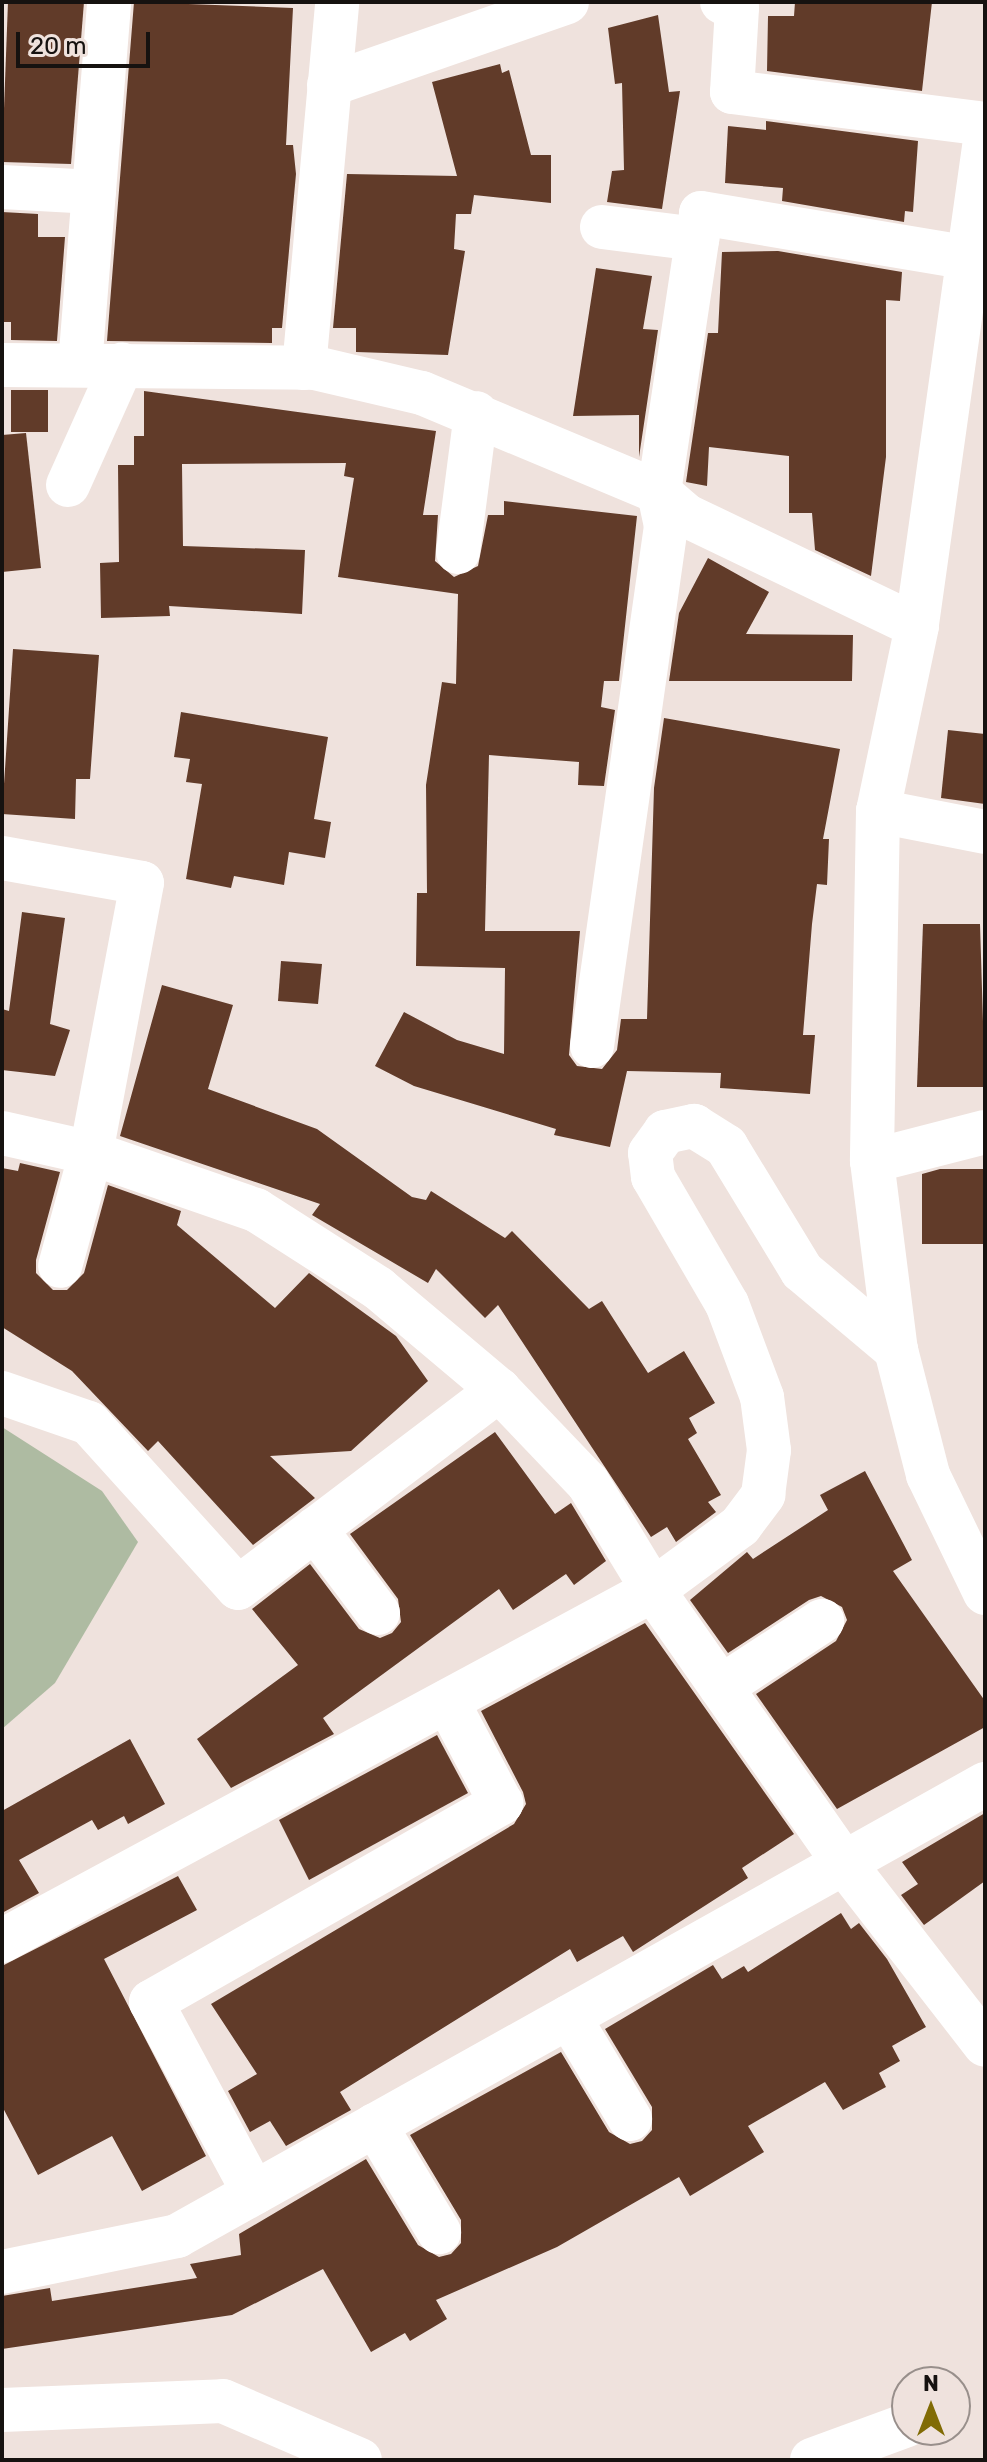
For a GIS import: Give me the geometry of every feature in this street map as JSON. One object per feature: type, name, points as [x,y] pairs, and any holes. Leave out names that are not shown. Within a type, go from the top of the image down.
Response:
[{"type":"street","points":[[68,485],[101,365],[94,192],[109,2]]},
{"type":"street","points":[[304,368],[337,2]]},
{"type":"street","points":[[329,85],[567,2]]},
{"type":"street","points":[[722,2],[737,8],[732,92],[985,124]]},
{"type":"street","points":[[985,140],[917,626],[878,811],[872,1161],[896,1350],[928,1475],[985,1593]]},
{"type":"street","points":[[2,187],[94,192]]},
{"type":"street","points":[[592,1046],[666,526],[659,492],[701,213],[973,237]]},
{"type":"street","points":[[602,227],[697,239]]},
{"type":"street","points":[[2,365],[304,368],[422,393],[659,492],[685,515],[917,626]]},
{"type":"street","points":[[458,552],[476,413]]},
{"type":"street","points":[[878,811],[985,832]]},
{"type":"street","points":[[2,858],[142,883],[91,1153],[60,1266]]},
{"type":"street","points":[[2,1941],[653,1590],[740,1526],[763,1495],[769,1450],[762,1397],[727,1304],[653,1177],[657,1139],[694,1126],[726,1146],[802,1271],[896,1350]]},
{"type":"street","points":[[872,1161],[985,1132]]},
{"type":"street","points":[[2,1133],[91,1153],[256,1210],[378,1288],[499,1390],[588,1483],[653,1590],[844,1863],[985,2045]]},
{"type":"street","points":[[2,1393],[89,1423],[238,1588],[499,1390]]},
{"type":"street","points":[[315,1529],[378,1613]]},
{"type":"street","points":[[721,1687],[822,1621]]},
{"type":"street","points":[[254,2193],[151,2002],[501,1803],[447,1701]]},
{"type":"street","points":[[2,2272],[177,2236],[985,1784]]},
{"type":"street","points":[[569,2017],[630,2119]]},
{"type":"street","points":[[375,2125],[439,2232]]},
{"type":"street","points":[[2,2410],[223,2401],[360,2460]]},
{"type":"street","points":[[812,2460],[891,2431]]},
{"type":"green space","points":[[2,1427],[102,1491],[138,1542],[55,1683],[2,1729]]},
{"type":"building","points":[[8,2],[84,2],[71,164],[2,162]]},
{"type":"building","points":[[134,2],[293,8],[286,145],[293,145],[296,174],[282,328],[272,328],[272,343],[107,341]]},
{"type":"building","points":[[795,2],[932,2],[922,91],[767,71],[768,16],[794,16]]},
{"type":"building","points":[[658,15],[669,92],[680,91],[662,209],[607,202],[612,171],[624,170],[622,83],[615,84],[608,28]]},
{"type":"building","points":[[500,64],[502,73],[509,70],[531,155],[551,155],[551,203],[474,195],[471,214],[456,214],[454,249],[465,251],[448,355],[356,352],[356,328],[333,328],[347,174],[457,176],[432,82]]},
{"type":"building","points":[[766,121],[918,141],[913,212],[905,211],[904,222],[782,201],[783,188],[725,183],[728,126],[766,130]]},
{"type":"building","points":[[2,212],[38,214],[38,237],[65,237],[57,341],[11,340],[11,322],[2,322]]},
{"type":"building","points":[[778,251],[902,272],[900,301],[886,300],[886,457],[871,576],[815,550],[812,513],[789,513],[789,456],[709,447],[707,486],[686,482],[708,333],[718,333],[722,252]]},
{"type":"building","points":[[596,268],[652,276],[643,329],[658,330],[639,457],[639,415],[573,416]]},
{"type":"building","points":[[11,390],[48,390],[48,432],[11,432]]},
{"type":"building","points":[[144,391],[436,431],[423,515],[438,515],[435,561],[454,577],[478,566],[488,515],[504,515],[504,501],[637,516],[619,681],[604,681],[601,707],[615,710],[604,786],[578,785],[579,762],[489,755],[485,931],[580,931],[569,1055],[577,1066],[602,1069],[617,1050],[621,1019],[647,1019],[654,788],[664,718],[840,749],[823,839],[829,839],[827,885],[817,884],[812,924],[803,1035],[815,1035],[810,1094],[720,1088],[721,1073],[627,1071],[610,1147],[554,1135],[556,1129],[414,1086],[375,1066],[404,1012],[457,1040],[504,1054],[505,968],[416,966],[417,893],[427,893],[426,785],[442,682],[456,684],[458,594],[338,577],[354,478],[344,476],[346,463],[182,464],[183,546],[305,550],[302,614],[169,606],[170,616],[101,618],[100,563],[119,562],[118,465],[134,465],[134,436],[144,436]]},
{"type":"building","points":[[26,433],[41,568],[2,572],[2,435]]},
{"type":"building","points":[[708,558],[769,592],[746,634],[853,635],[852,681],[669,681],[679,613]]},
{"type":"building","points":[[13,649],[99,655],[90,779],[76,779],[75,819],[2,814]]},
{"type":"building","points":[[181,712],[328,737],[314,819],[331,822],[325,858],[289,852],[284,885],[234,876],[231,888],[186,879],[202,784],[186,782],[190,759],[174,757]]},
{"type":"building","points":[[948,730],[985,734],[985,804],[941,798]]},
{"type":"building","points":[[22,912],[65,918],[50,1024],[70,1030],[55,1076],[2,1070],[2,1009],[9,1011]]},
{"type":"building","points":[[923,924],[980,924],[985,1087],[917,1087]]},
{"type":"building","points":[[281,961],[322,964],[318,1004],[278,1001]]},
{"type":"building","points":[[162,985],[233,1005],[208,1089],[317,1129],[412,1197],[426,1200],[431,1191],[505,1238],[512,1231],[589,1309],[602,1301],[648,1373],[684,1351],[715,1403],[689,1418],[697,1433],[688,1439],[721,1495],[708,1502],[716,1512],[676,1542],[667,1527],[651,1537],[498,1305],[485,1318],[436,1269],[428,1283],[312,1215],[320,1204],[120,1136]]},
{"type":"building","points":[[20,1163],[60,1172],[36,1260],[36,1273],[53,1290],[67,1290],[84,1273],[108,1185],[181,1211],[177,1225],[275,1308],[309,1273],[396,1336],[428,1381],[351,1451],[270,1456],[315,1498],[253,1545],[158,1441],[148,1451],[72,1371],[2,1327],[2,1168],[18,1171]]},
{"type":"building","points":[[940,1169],[985,1169],[985,1244],[922,1244],[922,1174]]},
{"type":"building","points":[[495,1432],[555,1514],[571,1503],[606,1561],[574,1585],[566,1574],[513,1610],[499,1589],[323,1718],[334,1734],[231,1788],[197,1739],[298,1665],[252,1609],[310,1564],[359,1629],[380,1638],[392,1633],[401,1622],[398,1599],[350,1534]]},
{"type":"building","points":[[865,1471],[912,1560],[893,1571],[985,1701],[985,1727],[837,1809],[756,1694],[836,1641],[847,1620],[842,1607],[821,1596],[809,1600],[728,1653],[690,1600],[747,1552],[753,1559],[828,1510],[820,1495]]},
{"type":"building","points":[[645,1623],[794,1834],[742,1868],[748,1878],[633,1952],[623,1936],[577,1962],[570,1949],[340,2092],[351,2110],[286,2146],[270,2121],[250,2132],[228,2091],[257,2074],[211,2004],[514,1824],[526,1804],[523,1792],[481,1711]]},
{"type":"building","points":[[437,1735],[468,1793],[309,1880],[279,1820]]},
{"type":"building","points":[[130,1739],[165,1804],[128,1824],[124,1816],[98,1830],[92,1820],[19,1860],[39,1893],[2,1913],[2,1811]]},
{"type":"building","points":[[985,1813],[985,1881],[924,1925],[901,1895],[918,1884],[902,1862]]},
{"type":"building","points":[[178,1876],[197,1910],[104,1959],[206,2156],[142,2191],[112,2136],[38,2175],[2,2106],[2,1966]]},
{"type":"building","points":[[841,1913],[851,1929],[859,1923],[887,1959],[926,2027],[892,2046],[900,2061],[879,2073],[886,2087],[843,2110],[825,2082],[748,2126],[764,2152],[690,2196],[679,2177],[557,2247],[436,2300],[447,2319],[410,2341],[405,2333],[371,2352],[323,2269],[232,2315],[2,2349],[2,2296],[50,2288],[52,2301],[197,2278],[190,2264],[241,2255],[239,2234],[366,2159],[418,2245],[439,2257],[451,2254],[461,2243],[461,2220],[410,2135],[561,2052],[609,2132],[630,2144],[642,2141],[652,2130],[652,2107],[605,2029],[713,1965],[722,1979],[744,1966],[748,1972]]}]
